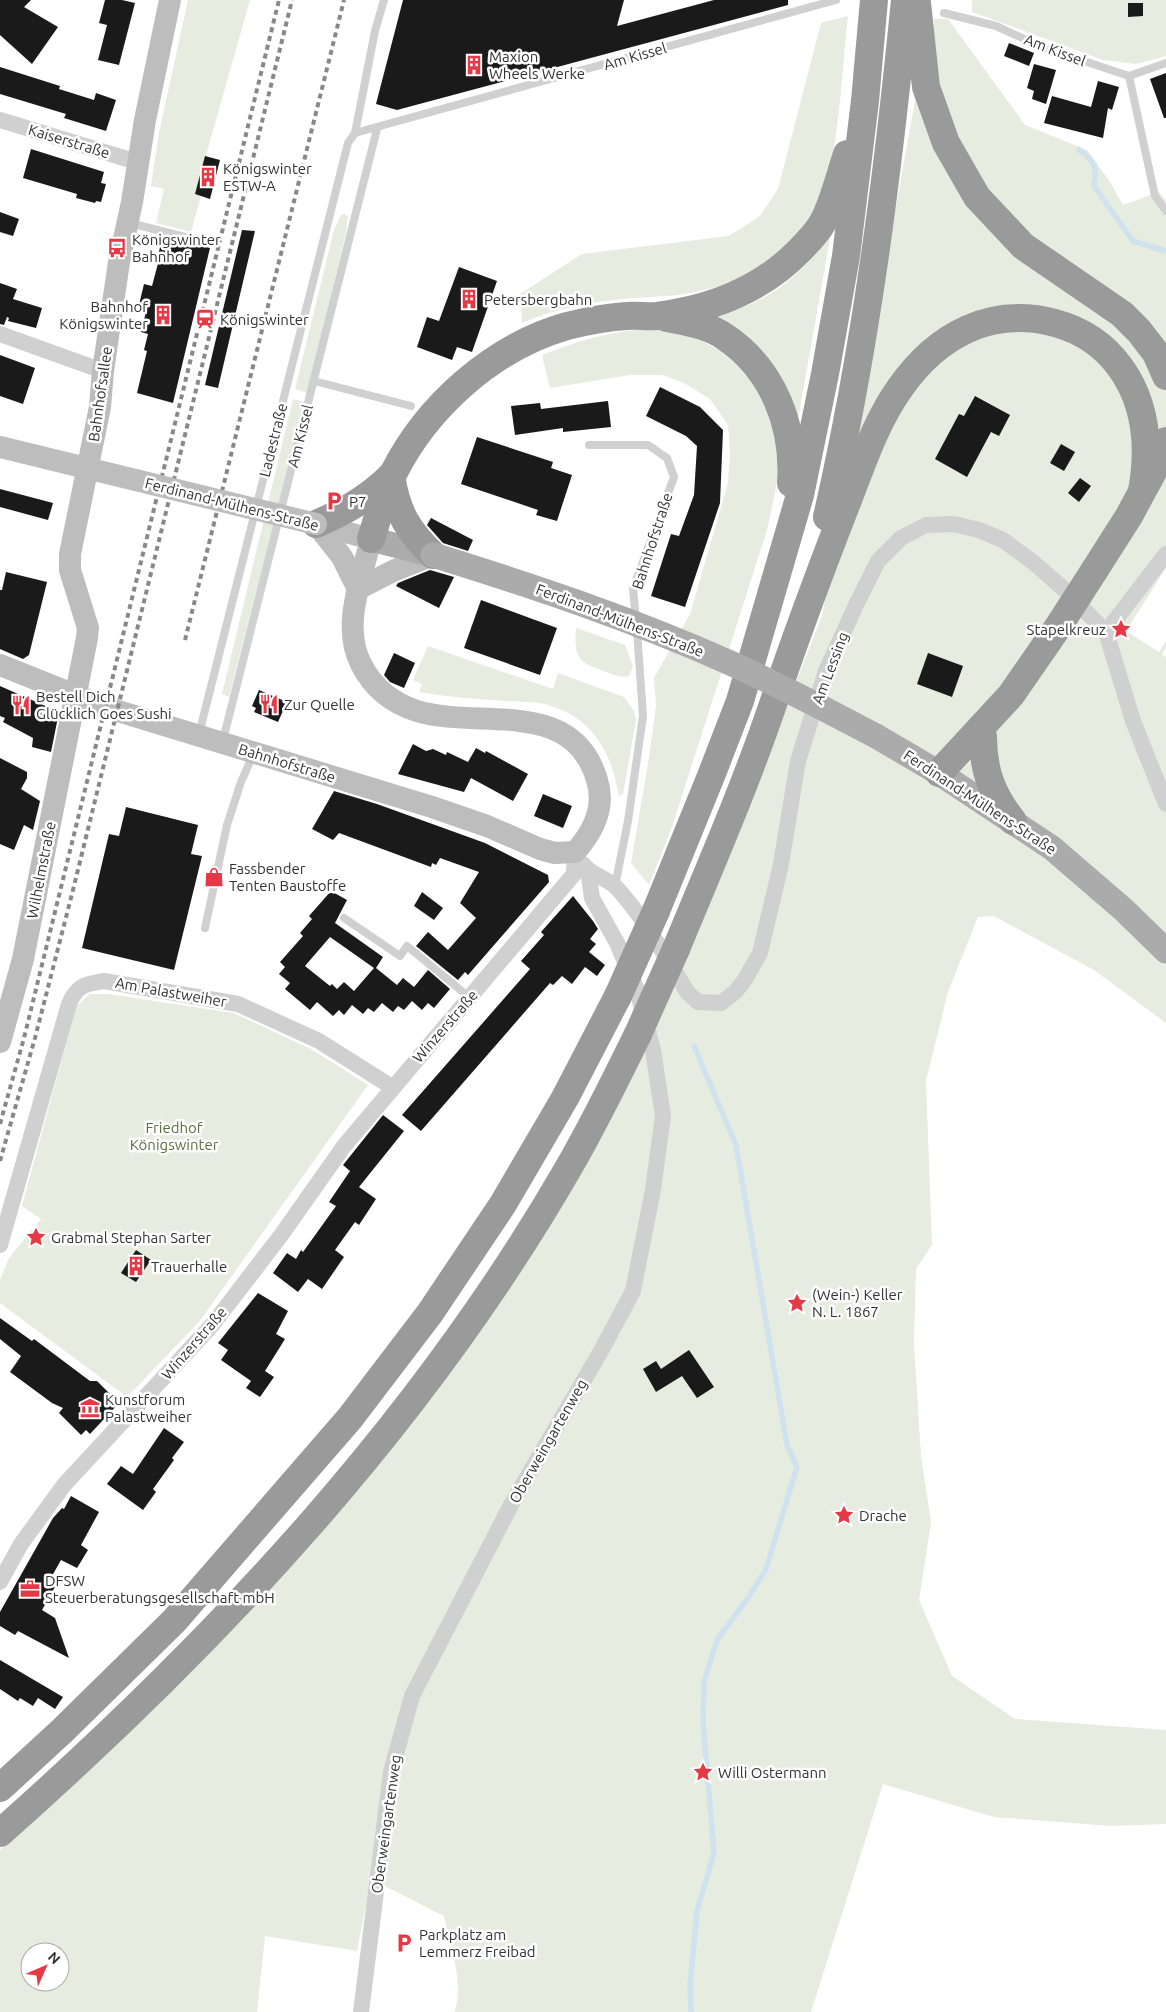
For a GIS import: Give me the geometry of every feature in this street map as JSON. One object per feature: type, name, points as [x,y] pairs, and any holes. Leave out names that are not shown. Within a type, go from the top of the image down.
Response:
[{"type":"highway","points":[[0,1788],[76,1718],[174,1621],[350,1418],[430,1313],[467,1259],[537,1147],[565,1098],[618,996],[656,912],[740,701],[800,495],[825,374],[846,256],[866,101],[874,0]]},
{"type":"highway","points":[[807,604],[838,467],[855,383],[868,304],[893,127],[906,0]]},
{"type":"highway","points":[[917,0],[926,87],[946,144],[977,197],[1023,246],[1122,314],[1139,331],[1156,353],[1166,376]]},
{"type":"highway","points":[[371,539],[392,476],[422,428],[456,391],[500,357],[524,343],[566,327],[594,320],[627,316],[656,316],[697,309],[725,301],[750,289],[774,274],[795,255],[823,222],[866,101]]},
{"type":"highway","points":[[656,316],[695,323],[724,336],[744,352],[767,379],[777,397],[785,418],[791,444],[792,464],[787,543]]},
{"type":"highway","points":[[0,1834],[86,1755],[196,1647],[246,1596],[319,1515],[388,1432],[432,1374],[490,1292],[559,1183],[606,1100],[676,949],[770,714],[807,604],[874,433],[887,408],[915,369],[930,354],[961,332],[982,323],[1004,318],[1024,317],[1064,325],[1084,334],[1100,345],[1115,360],[1130,381],[1144,422],[1146,467],[1142,491]]},
{"type":"highway","points":[[939,773],[988,727],[1028,673],[1094,571],[1142,491],[1163,453],[1166,441]]},
{"type":"highway","points":[[316,524],[357,505],[392,476]]},
{"type":"highway","points":[[392,476],[395,499],[403,520],[416,539],[432,555]]},
{"type":"highway","points":[[988,727],[983,755],[986,773],[992,790],[1001,806],[1013,821]]},
{"type":"main road","name":"Ferdinand-Mülhens-Straße","points":[[371,539],[432,555],[560,596],[676,640],[777,685],[876,736],[939,773],[1052,848],[1124,910],[1166,951]]},
{"type":"street","name":"Bahnhofsallee","points":[[80,698],[88,628],[70,570],[70,554],[100,407],[103,371],[127,222],[170,0]]},
{"type":"street","name":"Kaiserstraße","points":[[0,120],[138,162]]},
{"type":"street","points":[[0,334],[103,371]]},
{"type":"street","name":"Ferdinand-Mülhens-Straße","points":[[0,447],[371,539]]},
{"type":"street","points":[[316,524],[342,557],[358,589],[393,571],[432,555]]},
{"type":"street","name":"Am Lessing","points":[[575,852],[588,870],[615,886],[632,904],[688,993],[698,1002],[721,1002],[735,992],[744,982],[760,952],[780,864],[798,761],[826,671],[878,561],[901,538],[926,525],[954,524],[979,530],[1003,540],[1047,574],[1106,632],[1133,721],[1166,804]]},
{"type":"street","name":"Winzerstraße","points":[[0,1582],[21,1544],[64,1484],[213,1324],[282,1234],[344,1146],[574,874],[575,852],[594,826],[600,808],[599,786],[595,771],[586,755],[574,741],[554,729],[530,721],[460,717],[418,711],[386,696],[375,686],[361,664],[354,644],[353,625],[358,589],[371,539]]},
{"type":"street","points":[[1106,632],[1166,554]]},
{"type":"street","name":"Bahnhofstraße","points":[[0,665],[80,698],[222,744],[432,807],[488,826],[540,849],[556,853],[575,852]]},
{"type":"street","name":"Wilhelmstraße","points":[[0,1042],[23,959],[80,698]]},
{"type":"street","name":"Oberweingartenweg","points":[[361,2012],[391,1772],[412,1696],[512,1503],[601,1351],[633,1291],[649,1208],[663,1116],[653,1050],[637,990],[618,943],[592,898],[588,870]]},
{"type":"street","name":"Am Palastweiher","points":[[0,1245],[68,1004],[74,992],[87,984],[104,981],[238,1004],[319,1041],[392,1087]]},
{"type":"lane","points":[[355,133],[375,31],[384,0]]},
{"type":"lane","name":"Am Kissel","points":[[355,133],[377,129],[836,0]]},
{"type":"lane","name":"Am Kissel","points":[[944,13],[996,26],[1042,47],[1129,76]]},
{"type":"lane","points":[[1166,63],[1129,76],[1155,196],[1166,211]]},
{"type":"lane","name":"Am Kissel","points":[[222,744],[377,129]]},
{"type":"lane","name":"Ladestraße","points":[[198,736],[348,143],[355,133]]},
{"type":"lane","points":[[127,222],[193,239]]},
{"type":"lane","points":[[314,381],[411,406]]},
{"type":"lane","name":"Bahnhofstraße","points":[[589,445],[648,445],[667,458],[674,477],[633,589],[642,672],[643,716],[628,821],[615,886]]},
{"type":"lane","points":[[205,928],[227,825],[241,782],[254,753]]},
{"type":"lane","points":[[344,918],[400,956],[407,946],[469,997]]},
{"type":"green space","points":[[188,0],[250,0],[195,194],[201,196],[191,232],[156,223],[164,189],[151,186],[159,133]]},
{"type":"green space","points":[[972,0],[1166,0],[1166,56],[1136,64],[1103,60],[972,12]]},
{"type":"green space","points":[[848,16],[840,99],[831,162],[822,191],[809,218],[792,242],[782,252],[759,269],[747,275],[706,290],[678,295],[590,303],[555,311],[522,323],[520,294],[582,254],[729,236],[760,216],[778,189],[821,23]]},
{"type":"green space","points":[[934,19],[948,19],[1025,125],[1087,150],[1110,182],[1123,205],[1159,192],[1166,201],[1166,568],[1126,631],[1159,652],[1166,641],[1166,648],[1162,654],[1166,657],[1166,1023],[1094,970],[994,916],[978,917],[948,992],[926,1081],[932,1245],[916,1269],[914,1343],[921,1456],[931,1522],[919,1600],[952,1676],[1015,1719],[1166,1730],[1166,1824],[1112,1826],[994,1817],[883,1784],[811,2012],[454,2012],[457,2002],[457,1977],[453,1951],[444,1916],[371,1879],[357,1951],[265,1936],[257,2012],[0,2012],[0,1850],[204,1656],[471,1339],[684,964],[822,616],[917,90],[934,57]]},
{"type":"green space","points":[[345,214],[348,217],[346,232],[308,393],[295,389],[334,230],[341,215]]},
{"type":"green space","points":[[831,233],[797,425],[701,317],[747,306],[773,292],[809,261]]},
{"type":"green space","points":[[652,329],[679,332],[702,341],[736,365],[750,380],[761,397],[769,416],[775,436],[778,467],[775,494],[767,530],[672,827],[649,885],[631,863],[656,706],[654,678],[690,614],[728,483],[730,452],[728,425],[710,399],[686,384],[662,375],[630,375],[550,388],[542,355],[596,337]]},
{"type":"green space","points":[[293,399],[305,402],[229,697],[222,694]]},
{"type":"green space","points":[[576,628],[625,645],[633,666],[629,676],[614,675],[584,662],[577,652]]},
{"type":"green space","points":[[428,646],[553,689],[558,673],[624,697],[634,711],[636,720],[623,794],[619,796],[611,764],[597,738],[575,717],[561,710],[536,702],[462,698],[419,692],[422,684],[413,680]]},
{"type":"green space","name":"Friedhof Königswinter","points":[[89,994],[108,994],[234,1013],[311,1049],[368,1085],[199,1322],[127,1397],[0,1303],[0,1280],[9,1258],[41,1219],[22,1206],[76,1007]]},
{"type":"building","points":[[0,0],[31,0],[24,7],[58,27],[32,64],[0,35]]},
{"type":"building","points":[[105,0],[122,0],[135,3],[119,65],[98,60],[107,25],[99,23]]},
{"type":"building","name":"Maxion Wheels Werke","points":[[403,0],[624,0],[617,26],[714,0],[788,0],[788,5],[397,110],[376,104]]},
{"type":"building","points":[[1128,3],[1143,3],[1143,16],[1128,17]]},
{"type":"building","points":[[1009,43],[1034,53],[1029,66],[1004,56]]},
{"type":"building","points":[[1034,64],[1056,70],[1046,104],[1032,99],[1034,91],[1027,88]]},
{"type":"building","points":[[0,67],[60,86],[59,89],[94,100],[96,93],[116,100],[106,131],[64,118],[66,114],[0,94]]},
{"type":"building","points":[[1166,73],[1166,118],[1164,118],[1150,79]]},
{"type":"building","points":[[1098,81],[1119,87],[1112,110],[1108,108],[1103,138],[1044,123],[1052,96],[1091,107]]},
{"type":"building","points":[[31,149],[104,172],[101,183],[106,184],[101,202],[96,201],[95,203],[76,198],[77,194],[23,178]]},
{"type":"building","name":"Königswinter ESTW-A","points":[[205,156],[220,160],[210,199],[195,194]]},
{"type":"building","points":[[0,212],[19,219],[13,236],[0,232]]},
{"type":"building","points":[[242,230],[255,231],[218,388],[205,385]]},
{"type":"building","name":"Bahnhof Königswinter","points":[[162,237],[210,248],[173,403],[137,393],[147,351],[144,350],[148,334],[141,332],[146,312],[138,309],[144,284],[152,286],[161,252],[159,252]]},
{"type":"building","name":"Petersbergbahn","points":[[459,267],[497,281],[472,352],[457,347],[452,360],[417,347],[427,317],[439,321]]},
{"type":"building","points":[[0,283],[17,289],[13,299],[42,308],[36,328],[8,321],[9,318],[7,317],[4,325],[0,324]]},
{"type":"building","points":[[0,355],[35,368],[23,404],[0,396]]},
{"type":"building","points":[[660,387],[700,407],[723,430],[720,503],[685,607],[651,596],[671,534],[679,536],[694,495],[697,446],[686,436],[646,416]]},
{"type":"building","points":[[975,396],[1010,415],[999,436],[991,432],[967,477],[935,459],[959,414],[964,416]]},
{"type":"building","points":[[608,401],[611,427],[563,432],[563,428],[515,435],[511,406],[540,403],[541,409]]},
{"type":"building","points":[[477,437],[553,462],[551,468],[572,475],[557,521],[536,515],[538,510],[461,484]]},
{"type":"building","points":[[1061,444],[1075,452],[1064,471],[1050,463]]},
{"type":"building","points":[[1080,478],[1091,486],[1079,502],[1068,493]]},
{"type":"building","points":[[0,489],[53,503],[48,520],[0,507]]},
{"type":"building","points":[[431,518],[473,540],[468,551],[443,543],[427,525]]},
{"type":"building","points":[[430,570],[454,577],[439,608],[396,586],[398,583]]},
{"type":"building","points":[[6,572],[47,582],[29,655],[23,659],[0,649],[0,590],[2,590]]},
{"type":"building","points":[[481,600],[557,628],[540,675],[464,648]]},
{"type":"building","points":[[394,653],[415,663],[404,688],[390,682],[384,675]]},
{"type":"building","points":[[928,653],[963,666],[952,697],[917,684]]},
{"type":"building","points":[[0,686],[59,712],[51,752],[32,747],[33,738],[3,722],[5,718],[0,716]]},
{"type":"building","name":"Zur Quelle","points":[[259,690],[287,702],[278,722],[254,712],[256,708],[252,706]]},
{"type":"building","points":[[413,744],[426,751],[433,749],[446,755],[447,752],[468,762],[476,748],[485,753],[486,751],[528,774],[513,801],[471,778],[464,792],[398,774]]},
{"type":"building","points":[[0,758],[27,772],[27,778],[21,789],[40,801],[33,830],[24,825],[14,850],[0,844]]},
{"type":"building","points":[[334,791],[377,804],[485,843],[548,875],[549,882],[468,975],[465,972],[458,980],[416,946],[428,932],[448,950],[476,918],[460,903],[479,872],[440,858],[436,865],[432,863],[431,867],[339,833],[333,840],[312,829]]},
{"type":"building","points":[[543,794],[572,806],[563,828],[534,816]]},
{"type":"building","points":[[126,807],[198,825],[191,854],[202,856],[174,970],[82,948],[109,834],[119,836]]},
{"type":"building","points":[[331,891],[347,900],[335,923],[383,957],[376,968],[397,985],[403,978],[414,987],[428,970],[450,989],[434,1008],[428,1003],[422,1010],[412,1001],[404,1010],[398,1006],[393,1012],[382,1003],[374,1012],[368,1008],[363,1014],[352,1005],[344,1015],[339,1010],[333,1016],[317,1002],[310,1010],[285,989],[290,983],[279,974],[285,967],[280,962],[303,936],[300,933],[312,919],[309,916]],"holes":[[[330,937],[374,968],[354,991],[344,982],[337,989],[332,984],[330,986],[305,966]]]},
{"type":"building","points":[[422,892],[443,908],[434,920],[414,906]]},
{"type":"building","points":[[573,896],[598,929],[590,939],[596,944],[589,952],[605,965],[597,976],[585,967],[572,984],[562,976],[553,985],[550,983],[421,1131],[402,1115],[530,969],[521,961],[544,935],[541,932]]},
{"type":"building","points":[[383,1115],[404,1131],[359,1187],[376,1199],[359,1225],[355,1222],[335,1250],[344,1257],[322,1289],[308,1279],[298,1292],[273,1273],[287,1253],[296,1259],[301,1250],[303,1252],[336,1206],[329,1202],[350,1171],[343,1165]]},
{"type":"building","name":"Trauerhalle","points":[[136,1250],[151,1260],[136,1282],[121,1273]]},
{"type":"building","points":[[258,1293],[288,1311],[276,1334],[285,1339],[265,1371],[274,1377],[260,1397],[246,1388],[251,1381],[221,1360],[228,1350],[218,1343]]},
{"type":"building","points":[[0,1318],[32,1341],[34,1339],[90,1381],[97,1381],[119,1403],[90,1434],[86,1430],[81,1435],[59,1413],[63,1408],[52,1403],[10,1372],[21,1356],[0,1339]]},
{"type":"building","points":[[689,1350],[714,1387],[697,1398],[682,1376],[656,1392],[643,1369],[656,1361],[661,1369]]},
{"type":"building","points":[[164,1428],[184,1442],[172,1458],[174,1460],[153,1489],[156,1492],[143,1510],[107,1484],[121,1466],[133,1474]]},
{"type":"building","points":[[71,1496],[99,1512],[81,1545],[88,1550],[77,1568],[61,1560],[48,1583],[55,1587],[42,1610],[55,1618],[69,1658],[18,1631],[15,1635],[0,1626],[0,1612],[53,1518],[62,1508],[64,1509]]},
{"type":"building","points":[[0,1660],[63,1697],[55,1709],[38,1698],[33,1706],[20,1698],[18,1701],[0,1689]]},
{"type":"waterway","points":[[1079,150],[1092,161],[1095,169],[1094,186],[1133,241],[1166,251]]},
{"type":"waterway","points":[[691,2012],[690,1985],[697,1911],[714,1853],[703,1722],[704,1682],[717,1640],[750,1595],[766,1569],[797,1467],[787,1445],[736,1145],[694,1046]]},
{"type":"railway","points":[[0,1124],[24,1038],[279,0]]},
{"type":"railway","points":[[0,1161],[35,1038],[73,890],[292,0]]},
{"type":"railway","points":[[185,640],[344,0]]},
{"type":"place","name":"Maxion Wheels Werke","points":[[474,65]]},
{"type":"place","name":"Königswinter ESTW-A","points":[[208,177]]},
{"type":"place","name":"Königswinter Bahnhof","points":[[117,248]]},
{"type":"place","name":"Petersbergbahn","points":[[469,299]]},
{"type":"place","name":"Bahnhof Königswinter","points":[[163,315]]},
{"type":"place","name":"Königswinter","points":[[205,319]]},
{"type":"place","name":"P7","points":[[334,501]]},
{"type":"place","name":"Stapelkreuz","points":[[1121,629]]},
{"type":"place","name":"Zur Quelle","points":[[269,704]]},
{"type":"place","name":"Bestell Dich Glücklich Goes Sushi","points":[[21,705]]},
{"type":"place","name":"Fassbender Tenten Baustoffe","points":[[214,877]]},
{"type":"place","name":"Grabmal Stephan Sarter","points":[[36,1237]]},
{"type":"place","name":"Trauerhalle","points":[[136,1266]]},
{"type":"place","name":"(Wein-) Keller N. L. 1867","points":[[797,1303]]},
{"type":"place","name":"Kunstforum Palastweiher","points":[[90,1408]]},
{"type":"place","name":"Drache","points":[[844,1515]]},
{"type":"place","name":"DFSW Steuerberatungsgesellschaft mbH","points":[[30,1589]]},
{"type":"place","name":"Willi Ostermann","points":[[703,1772]]},
{"type":"place","name":"Parkplatz am Lemmerz Freibad","points":[[404,1943]]}]
